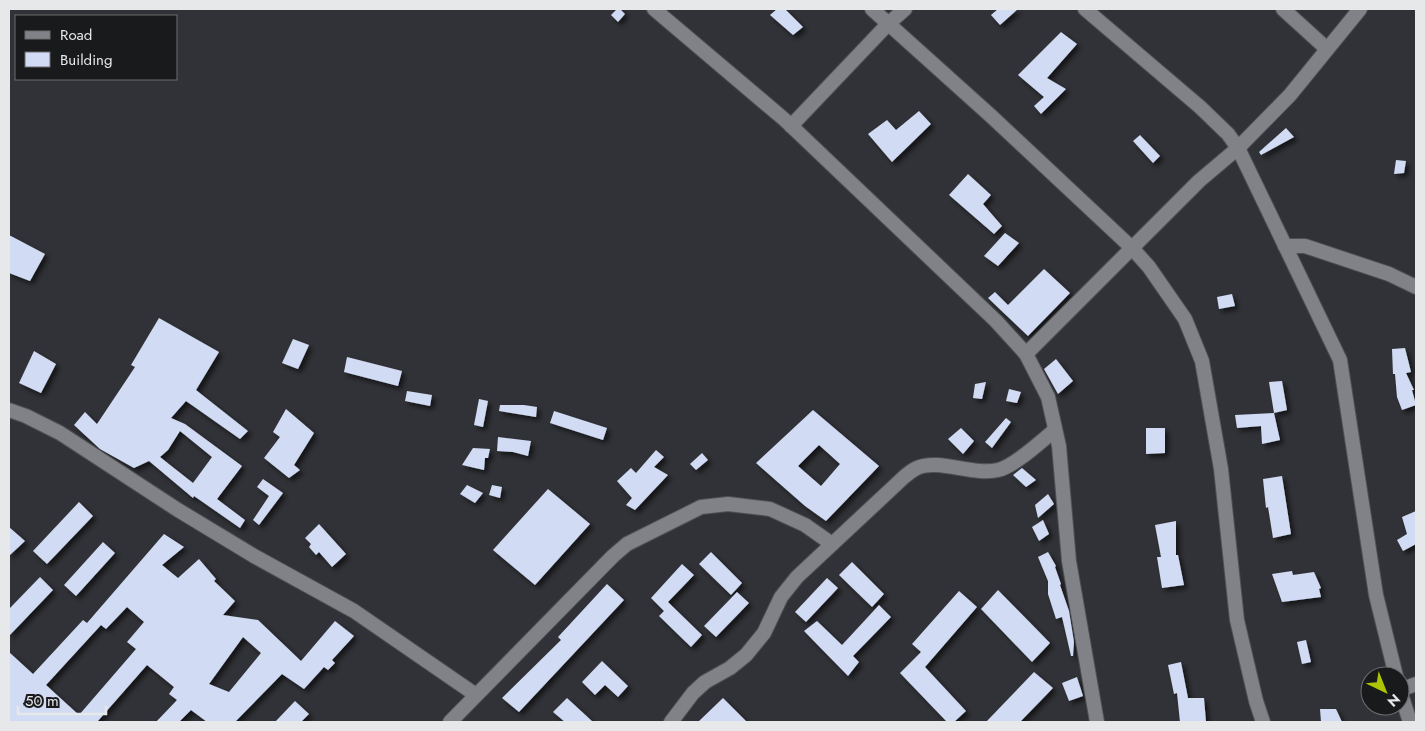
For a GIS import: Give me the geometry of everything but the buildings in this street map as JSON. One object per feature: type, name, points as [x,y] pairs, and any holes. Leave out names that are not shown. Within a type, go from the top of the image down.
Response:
[{"type":"street","points":[[654,9],[791,126],[996,321],[1026,354],[1048,397],[1059,446],[1069,561],[1097,722]]},
{"type":"street","points":[[872,9],[991,116],[1132,248],[1150,267],[1185,319],[1202,361],[1221,469],[1237,620],[1256,701],[1263,722]]},
{"type":"street","points":[[791,126],[888,24],[905,9]]},
{"type":"street","points":[[1085,9],[1200,107],[1228,134],[1238,148],[1340,360],[1376,595],[1394,666]]},
{"type":"street","points":[[1283,9],[1326,49]]},
{"type":"street","points":[[1026,354],[1199,181],[1238,148],[1290,95],[1360,9]]},
{"type":"street","points":[[1285,246],[1305,246],[1390,274],[1416,287]]},
{"type":"street","points":[[9,410],[60,432],[178,510],[254,556],[354,611],[476,695]]},
{"type":"street","points":[[671,722],[693,693],[705,682],[730,668],[746,655],[764,633],[781,597],[797,577],[904,476],[918,467],[931,465],[987,471],[999,470],[1010,464],[1055,430]]},
{"type":"street","points":[[456,721],[476,695],[613,556],[627,544],[702,507],[728,504],[770,509],[805,525],[832,544]]}]
